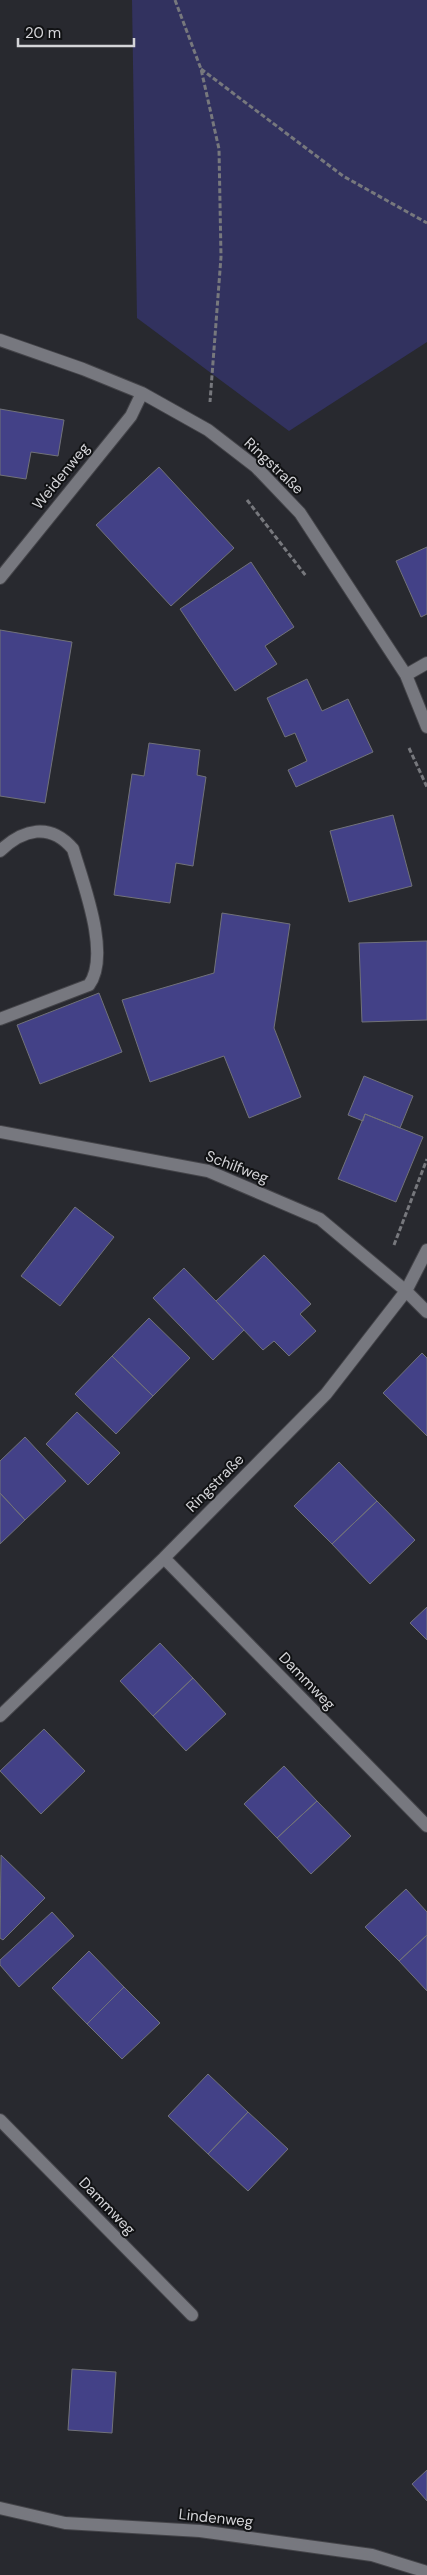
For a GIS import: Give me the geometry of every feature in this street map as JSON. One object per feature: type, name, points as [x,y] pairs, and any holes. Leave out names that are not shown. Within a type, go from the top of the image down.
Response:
[{"type":"street","name":"Ringstraße","points":[[0,340],[142,392],[208,430],[256,467],[300,513],[406,674],[427,727]]},
{"type":"street","name":"Weidenweg","points":[[0,578],[131,416],[142,392]]},
{"type":"street","points":[[406,674],[427,663]]},
{"type":"street","points":[[0,851],[14,837],[32,832],[48,832],[64,839],[73,849],[95,930],[97,952],[97,971],[89,985],[0,1018]]},
{"type":"street","name":"Schilfweg","points":[[0,1132],[208,1171],[320,1219],[406,1291],[427,1312]]},
{"type":"street","name":"Ringstraße","points":[[0,1716],[164,1558],[326,1394],[406,1291],[427,1250]]},
{"type":"street","name":"Dammweg","points":[[164,1558],[427,1826]]},
{"type":"street","name":"Dammweg","points":[[0,2120],[192,2315]]},
{"type":"street","name":"Lindenweg","points":[[0,2508],[64,2523],[200,2531],[372,2555],[427,2572]]},
{"type":"path","points":[[175,0],[201,69],[219,148],[221,257],[208,430]]},
{"type":"path","points":[[201,69],[343,176],[427,223]]},
{"type":"path","points":[[246,499],[312,584]]},
{"type":"path","points":[[406,742],[427,787]]},
{"type":"path","points":[[382,1272],[427,1159]]},
{"type":"shaded area","points":[[132,0],[427,0],[427,342],[289,431],[137,318]]},
{"type":"building","points":[[0,409],[64,420],[58,456],[31,452],[26,479],[0,475]]},
{"type":"building","points":[[159,467],[234,548],[171,606],[96,525]]},
{"type":"building","points":[[427,547],[427,614],[421,617],[396,561]]},
{"type":"building","points":[[251,562],[294,627],[265,646],[277,664],[235,691],[180,609]]},
{"type":"building","points":[[0,630],[72,642],[45,803],[0,796]]},
{"type":"building","points":[[307,679],[322,711],[348,699],[373,752],[296,787],[288,770],[307,761],[295,733],[285,737],[267,698]]},
{"type":"building","points":[[149,743],[200,750],[197,775],[206,777],[193,866],[176,863],[170,903],[114,895],[132,774],[144,776]]},
{"type":"building","points":[[393,815],[412,886],[349,902],[330,831]]},
{"type":"building","points":[[222,913],[290,924],[274,1028],[301,1097],[249,1118],[224,1056],[150,1082],[122,1000],[214,973]]},
{"type":"building","points":[[427,941],[427,1020],[362,1022],[359,943]]},
{"type":"building","points":[[99,993],[122,1052],[40,1084],[17,1025]]},
{"type":"building","points":[[364,1076],[413,1096],[400,1128],[365,1114],[363,1121],[348,1115]]},
{"type":"building","points":[[365,1114],[423,1137],[396,1202],[338,1179]]},
{"type":"building","points":[[75,1207],[114,1237],[60,1306],[21,1276]]},
{"type":"building","points":[[264,1255],[311,1304],[300,1314],[316,1331],[289,1356],[274,1341],[263,1350],[216,1301]]},
{"type":"building","points":[[184,1268],[244,1330],[213,1360],[153,1298]]},
{"type":"building","points":[[149,1318],[190,1358],[153,1396],[112,1356]]},
{"type":"building","points":[[422,1353],[427,1358],[427,1436],[383,1393]]},
{"type":"building","points":[[112,1356],[153,1396],[116,1434],[75,1394]]},
{"type":"building","points":[[77,1412],[120,1453],[88,1485],[46,1444]]},
{"type":"building","points":[[25,1437],[66,1481],[25,1520],[0,1493],[0,1461]]},
{"type":"building","points":[[339,1462],[377,1501],[332,1544],[294,1506]]},
{"type":"building","points":[[0,1493],[25,1520],[0,1544]]},
{"type":"building","points":[[377,1501],[415,1540],[370,1584],[332,1544]]},
{"type":"building","points":[[427,1607],[427,1640],[410,1623]]},
{"type":"building","points":[[160,1643],[193,1678],[153,1716],[120,1681]]},
{"type":"building","points":[[193,1678],[226,1714],[186,1751],[153,1716]]},
{"type":"building","points":[[44,1729],[85,1771],[41,1814],[0,1771]]},
{"type":"building","points":[[284,1766],[317,1801],[277,1838],[244,1804]]},
{"type":"building","points":[[317,1801],[351,1836],[311,1874],[277,1838]]},
{"type":"building","points":[[1,1855],[45,1898],[3,1940],[0,1938]]},
{"type":"building","points":[[406,1889],[427,1912],[427,1935],[399,1961],[365,1927]]},
{"type":"building","points":[[52,1912],[74,1936],[19,1987],[0,1965],[0,1960]]},
{"type":"building","points":[[427,1935],[427,1991],[399,1961]]},
{"type":"building","points":[[89,1951],[124,1987],[87,2024],[52,1988]]},
{"type":"building","points":[[124,1987],[160,2023],[122,2059],[87,2024]]},
{"type":"building","points":[[208,2074],[248,2112],[208,2154],[168,2116]]},
{"type":"building","points":[[248,2112],[288,2149],[248,2191],[208,2154]]},
{"type":"building","points":[[72,2369],[116,2372],[112,2433],[68,2430]]},
{"type":"building","points":[[427,2470],[427,2501],[412,2484]]}]
